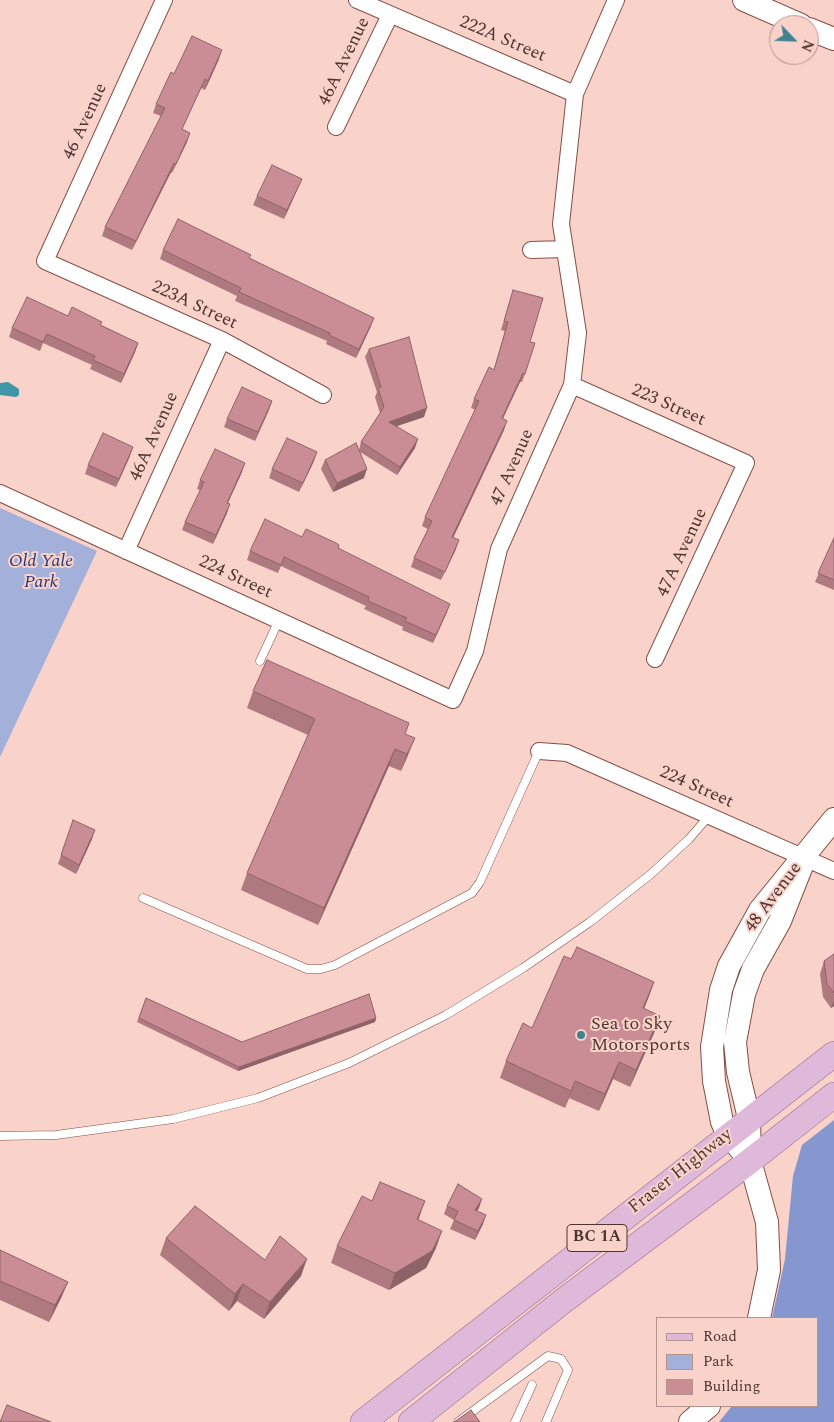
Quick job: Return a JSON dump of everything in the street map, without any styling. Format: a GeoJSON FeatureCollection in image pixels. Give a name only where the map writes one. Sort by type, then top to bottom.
{"type":"FeatureCollection","features":[{"type":"Feature","properties":{"kind":"main road"},"geometry":{"type":"LineString","coordinates":[[744,0],[778,15]]}},
{"type":"Feature","properties":{"kind":"main road"},"geometry":{"type":"LineString","coordinates":[[819,32],[834,39]]}},
{"type":"Feature","properties":{"kind":"main road","name":"48 Avenue"},"geometry":{"type":"LineString","coordinates":[[750,1161],[728,1135],[719,1114],[714,1081],[712,1047],[721,990],[729,966],[760,910],[805,858],[834,819]]}},
{"type":"Feature","properties":{"kind":"main road","name":"48 Avenue"},"geometry":{"type":"LineString","coordinates":[[759,1317],[769,1270],[767,1222],[750,1161],[749,1118],[738,1072],[735,1042],[739,1014],[753,969],[780,921],[805,858]]}},
{"type":"Feature","properties":{"kind":"main road","name":"Fraser Highway"},"geometry":{"type":"LineString","coordinates":[[363,1422],[749,1118],[834,1054]]}},
{"type":"Feature","properties":{"kind":"main road","name":"Fraser Highway"},"geometry":{"type":"LineString","coordinates":[[411,1422],[563,1301],[750,1161],[834,1095]]}},
{"type":"Feature","properties":{"kind":"main road"},"geometry":{"type":"LineString","coordinates":[[690,1422],[708,1407]]}},
{"type":"Feature","properties":{"kind":"street","name":"46 Avenue"},"geometry":{"type":"LineString","coordinates":[[45,261],[164,0]]}},
{"type":"Feature","properties":{"kind":"street","name":"222A Street"},"geometry":{"type":"LineString","coordinates":[[357,0],[576,94]]}},
{"type":"Feature","properties":{"kind":"street","name":"47 Avenue"},"geometry":{"type":"LineString","coordinates":[[453,700],[475,651],[499,549],[572,385],[578,334],[561,224],[576,94],[616,0]]}},
{"type":"Feature","properties":{"kind":"street","name":"46A Avenue"},"geometry":{"type":"LineString","coordinates":[[336,127],[390,15]]}},
{"type":"Feature","properties":{"kind":"street"},"geometry":{"type":"LineString","coordinates":[[532,250],[565,248]]}},
{"type":"Feature","properties":{"kind":"street","name":"223A Street"},"geometry":{"type":"LineString","coordinates":[[45,261],[222,340],[323,395]]}},
{"type":"Feature","properties":{"kind":"street","name":"46A Avenue"},"geometry":{"type":"LineString","coordinates":[[126,551],[222,340]]}},
{"type":"Feature","properties":{"kind":"street","name":"223 Street"},"geometry":{"type":"LineString","coordinates":[[572,385],[746,463]]}},
{"type":"Feature","properties":{"kind":"street","name":"47A Avenue"},"geometry":{"type":"LineString","coordinates":[[655,659],[746,463]]}},
{"type":"Feature","properties":{"kind":"street","name":"224 Street"},"geometry":{"type":"LineString","coordinates":[[0,493],[453,700]]}},
{"type":"Feature","properties":{"kind":"street","name":"224 Street"},"geometry":{"type":"LineString","coordinates":[[539,752],[567,753],[834,871]]}},
{"type":"Feature","properties":{"kind":"lane"},"geometry":{"type":"LineString","coordinates":[[260,661],[279,620]]}},
{"type":"Feature","properties":{"kind":"lane"},"geometry":{"type":"LineString","coordinates":[[143,898],[307,969],[320,969],[335,965],[472,893],[480,882],[539,752]]}},
{"type":"Feature","properties":{"kind":"lane"},"geometry":{"type":"LineString","coordinates":[[0,1136],[56,1135],[173,1119],[258,1098],[350,1063],[446,1015],[554,947],[652,874],[709,816]]}},
{"type":"Feature","properties":{"kind":"lane"},"geometry":{"type":"LineString","coordinates":[[458,1422],[548,1356],[561,1359],[568,1370],[546,1422]]}},
{"type":"Feature","properties":{"kind":"lane"},"geometry":{"type":"LineString","coordinates":[[514,1422],[532,1385]]}},
{"type":"Feature","properties":{"kind":"green space","name":"Old Yale Park"},"geometry":{"type":"Polygon","coordinates":[[[0,508],[97,551],[0,757],[0,508]]]}},
{"type":"Feature","properties":{"kind":"shaded area"},"geometry":{"type":"Polygon","coordinates":[[[8,382],[19,389],[19,395],[16,397],[0,395],[0,383],[8,382]]]}},
{"type":"Feature","properties":{"kind":"shaded area"},"geometry":{"type":"Polygon","coordinates":[[[834,1120],[834,1422],[719,1422],[731,1407],[819,1407],[819,1317],[772,1317],[785,1259],[793,1176],[802,1145],[834,1120]]]}},
{"type":"Feature","properties":{"kind":"building"},"geometry":{"type":"Polygon","coordinates":[[[192,36],[222,50],[208,81],[205,79],[182,129],[190,133],[136,241],[105,227],[165,108],[156,104],[171,72],[174,74],[192,36]]]}},
{"type":"Feature","properties":{"kind":"building"},"geometry":{"type":"Polygon","coordinates":[[[272,165],[302,179],[287,210],[257,196],[272,165]]]}},
{"type":"Feature","properties":{"kind":"building"},"geometry":{"type":"Polygon","coordinates":[[[178,219],[251,255],[249,258],[374,318],[359,349],[329,335],[330,333],[239,292],[241,288],[163,250],[178,219]]]}},
{"type":"Feature","properties":{"kind":"building"},"geometry":{"type":"Polygon","coordinates":[[[513,290],[543,298],[530,342],[535,343],[525,374],[523,373],[502,418],[507,421],[452,537],[459,540],[445,572],[414,558],[432,521],[425,517],[479,401],[474,399],[489,367],[494,370],[508,322],[504,321],[513,290]]]}},
{"type":"Feature","properties":{"kind":"building"},"geometry":{"type":"Polygon","coordinates":[[[27,297],[68,316],[72,307],[102,322],[100,325],[138,343],[124,374],[93,360],[95,356],[47,334],[43,342],[12,328],[27,297]]]}},
{"type":"Feature","properties":{"kind":"building"},"geometry":{"type":"Polygon","coordinates":[[[409,337],[427,408],[389,422],[418,439],[400,467],[361,442],[384,407],[378,388],[381,387],[369,349],[409,337]]]}},
{"type":"Feature","properties":{"kind":"building"},"geometry":{"type":"Polygon","coordinates":[[[242,387],[272,401],[258,432],[227,419],[242,387]]]}},
{"type":"Feature","properties":{"kind":"building"},"geometry":{"type":"Polygon","coordinates":[[[103,433],[133,447],[119,479],[88,465],[103,433]]]}},
{"type":"Feature","properties":{"kind":"building"},"geometry":{"type":"Polygon","coordinates":[[[287,438],[317,452],[303,483],[272,469],[287,438]]]}},
{"type":"Feature","properties":{"kind":"building"},"geometry":{"type":"Polygon","coordinates":[[[356,443],[367,469],[337,483],[325,460],[356,443]]]}},
{"type":"Feature","properties":{"kind":"building"},"geometry":{"type":"Polygon","coordinates":[[[215,449],[245,463],[227,503],[230,504],[216,535],[185,522],[204,482],[200,480],[215,449]]]}},
{"type":"Feature","properties":{"kind":"building"},"geometry":{"type":"Polygon","coordinates":[[[265,519],[302,537],[306,529],[336,543],[339,545],[338,548],[450,604],[436,635],[405,621],[407,618],[368,601],[369,597],[284,557],[281,565],[250,551],[265,519]]]}},
{"type":"Feature","properties":{"kind":"building"},"geometry":{"type":"Polygon","coordinates":[[[834,538],[834,580],[818,573],[834,538]]]}},
{"type":"Feature","properties":{"kind":"building"},"geometry":{"type":"Polygon","coordinates":[[[267,660],[409,723],[405,734],[415,738],[407,754],[395,749],[324,908],[247,873],[315,719],[253,691],[267,660]]]}},
{"type":"Feature","properties":{"kind":"building"},"geometry":{"type":"Polygon","coordinates":[[[73,820],[95,830],[79,865],[61,855],[73,820]]]}},
{"type":"Feature","properties":{"kind":"building"},"geometry":{"type":"Polygon","coordinates":[[[577,947],[654,982],[643,1008],[660,1016],[636,1070],[619,1062],[605,1094],[575,1081],[571,1091],[506,1061],[523,1023],[532,1028],[564,956],[571,959],[577,947]]]}},
{"type":"Feature","properties":{"kind":"building"},"geometry":{"type":"Polygon","coordinates":[[[834,954],[834,993],[827,984],[824,961],[834,954]]]}},
{"type":"Feature","properties":{"kind":"building"},"geometry":{"type":"Polygon","coordinates":[[[369,994],[376,1018],[239,1067],[139,1018],[146,998],[242,1042],[369,994]]]}},
{"type":"Feature","properties":{"kind":"building"},"geometry":{"type":"Polygon","coordinates":[[[380,1182],[425,1201],[417,1219],[442,1231],[432,1251],[395,1273],[337,1246],[362,1196],[372,1201],[380,1182]]]}},
{"type":"Feature","properties":{"kind":"building"},"geometry":{"type":"Polygon","coordinates":[[[458,1184],[482,1199],[475,1210],[486,1215],[478,1231],[454,1220],[458,1211],[447,1206],[458,1184]]]}},
{"type":"Feature","properties":{"kind":"building"},"geometry":{"type":"Polygon","coordinates":[[[195,1206],[265,1260],[280,1236],[307,1259],[270,1302],[243,1284],[235,1294],[166,1238],[195,1206]]]}},
{"type":"Feature","properties":{"kind":"building"},"geometry":{"type":"Polygon","coordinates":[[[0,1250],[68,1282],[55,1305],[0,1281],[0,1250]]]}},
{"type":"Feature","properties":{"kind":"building"},"geometry":{"type":"Polygon","coordinates":[[[7,1405],[51,1422],[0,1422],[7,1405]]]}},
{"type":"Feature","properties":{"kind":"building"},"geometry":{"type":"Polygon","coordinates":[[[471,1410],[480,1422],[454,1422],[471,1410]]]}},
{"type":"Feature","properties":{"kind":"place","name":"Sea to Sky Motorsports"},"geometry":{"type":"Point","coordinates":[581,1035]}}]}
